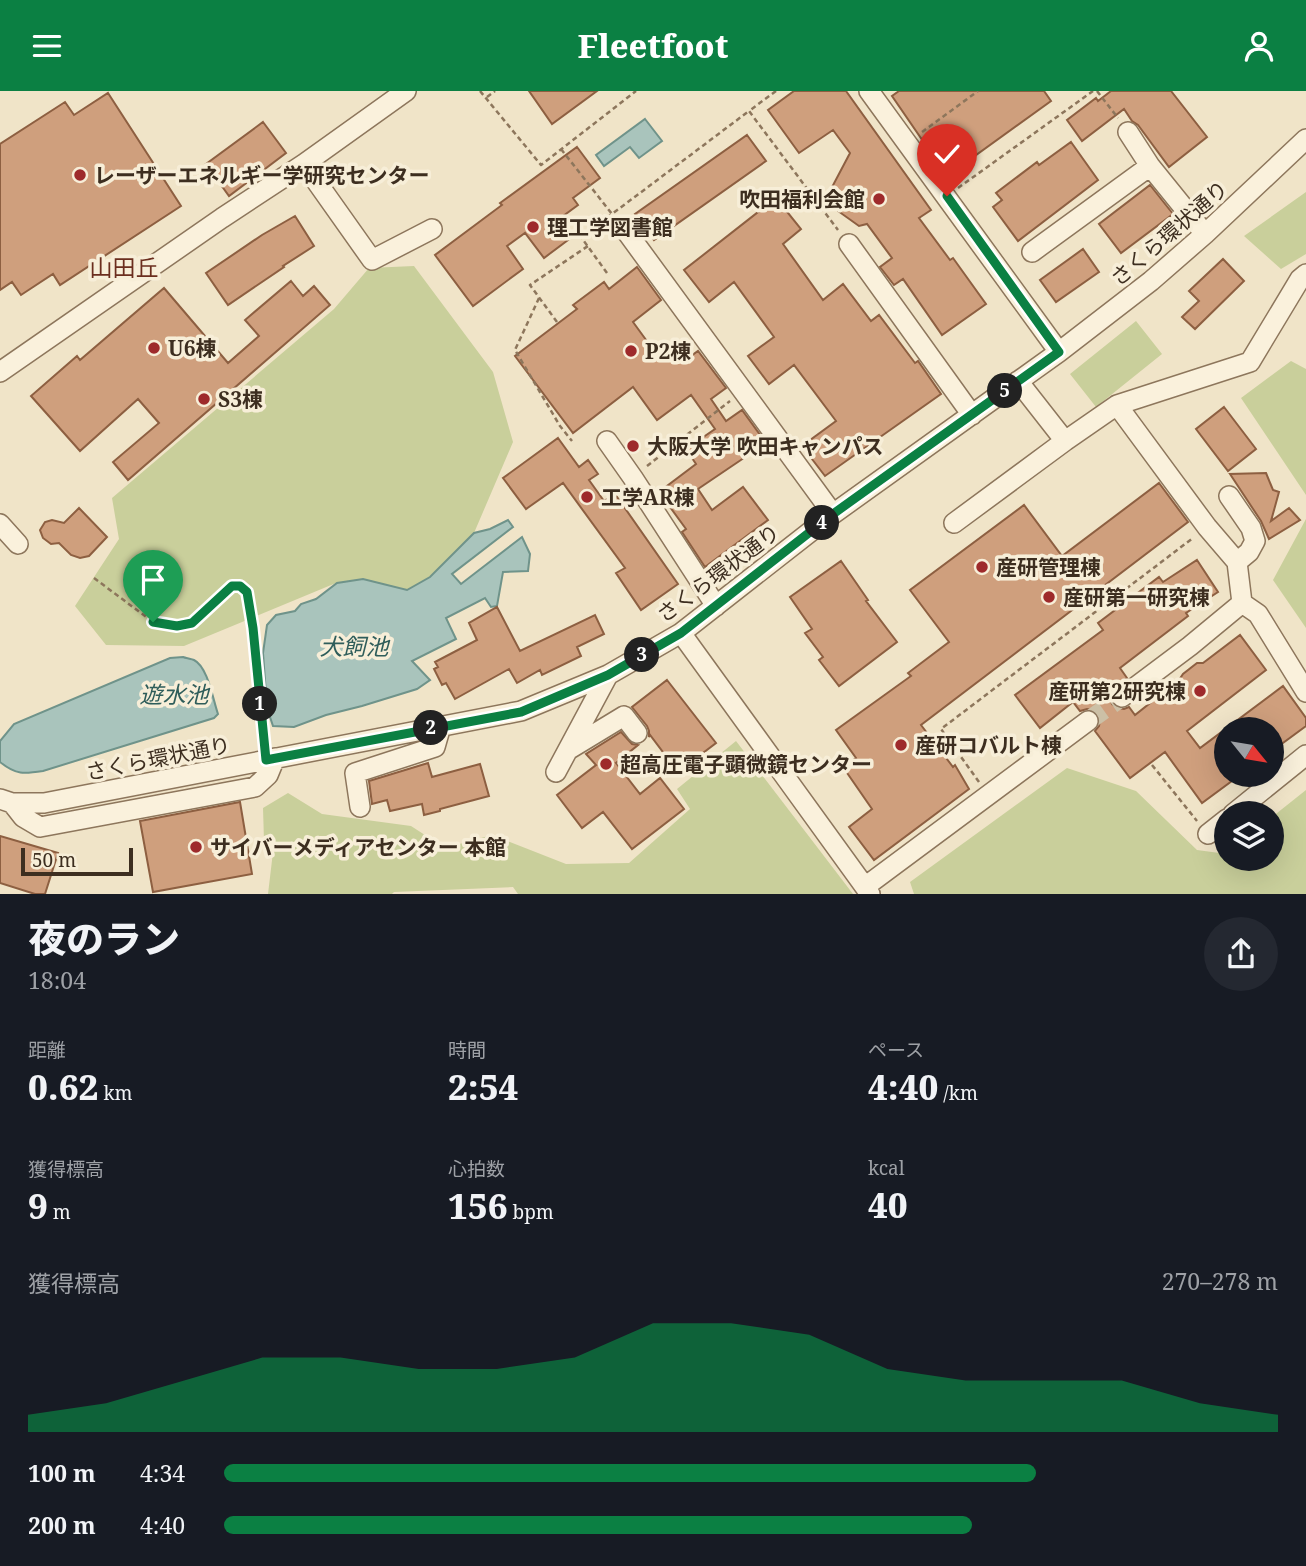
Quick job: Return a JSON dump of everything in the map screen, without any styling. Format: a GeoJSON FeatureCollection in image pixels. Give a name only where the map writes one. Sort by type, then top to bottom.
{"type":"FeatureCollection","features":[{"type":"Feature","properties":{"kind":"lane"},"geometry":{"type":"LineString","coordinates":[[0,372],[406,91]]}},
{"type":"Feature","properties":{"kind":"lane"},"geometry":{"type":"LineString","coordinates":[[869,91],[1059,352]]}},
{"type":"Feature","properties":{"kind":"lane"},"geometry":{"type":"LineString","coordinates":[[1128,132],[1150,166],[1205,234]]}},
{"type":"Feature","properties":{"kind":"lane","name":"さくら環状通り"},"geometry":{"type":"LineString","coordinates":[[6,801],[44,803],[521,712],[608,675],[681,633],[833,514],[1059,352],[1151,281],[1306,139]]}},
{"type":"Feature","properties":{"kind":"lane"},"geometry":{"type":"LineString","coordinates":[[304,164],[372,260],[432,229]]}},
{"type":"Feature","properties":{"kind":"lane"},"geometry":{"type":"LineString","coordinates":[[1032,252],[1150,166]]}},
{"type":"Feature","properties":{"kind":"lane"},"geometry":{"type":"LineString","coordinates":[[626,231],[833,514]]}},
{"type":"Feature","properties":{"kind":"lane"},"geometry":{"type":"LineString","coordinates":[[849,244],[972,415]]}},
{"type":"Feature","properties":{"kind":"lane"},"geometry":{"type":"LineString","coordinates":[[954,523],[1116,405],[1250,362],[1300,279],[1306,274]]}},
{"type":"Feature","properties":{"kind":"lane"},"geometry":{"type":"LineString","coordinates":[[1018,381],[1065,440]]}},
{"type":"Feature","properties":{"kind":"lane"},"geometry":{"type":"LineString","coordinates":[[1116,405],[1207,527],[1237,562],[1242,603],[1258,614],[1306,692]]}},
{"type":"Feature","properties":{"kind":"lane"},"geometry":{"type":"LineString","coordinates":[[607,441],[716,606]]}},
{"type":"Feature","properties":{"kind":"lane"},"geometry":{"type":"LineString","coordinates":[[1228,496],[1251,528],[1255,541],[1249,552],[1237,562]]}},
{"type":"Feature","properties":{"kind":"lane"},"geometry":{"type":"LineString","coordinates":[[0,524],[18,544]]}},
{"type":"Feature","properties":{"kind":"lane"},"geometry":{"type":"LineString","coordinates":[[1122,697],[1242,603]]}},
{"type":"Feature","properties":{"kind":"lane"},"geometry":{"type":"LineString","coordinates":[[681,633],[868,890],[987,795],[1088,721]]}},
{"type":"Feature","properties":{"kind":"lane"},"geometry":{"type":"LineString","coordinates":[[556,772],[608,675]]}},
{"type":"Feature","properties":{"kind":"lane"},"geometry":{"type":"LineString","coordinates":[[568,751],[624,716],[636,733]]}},
{"type":"Feature","properties":{"kind":"lane"},"geometry":{"type":"LineString","coordinates":[[360,807],[355,773],[435,747],[441,726]]}},
{"type":"Feature","properties":{"kind":"lane"},"geometry":{"type":"LineString","coordinates":[[1249,801],[1306,755]]}},
{"type":"Feature","properties":{"kind":"lane"},"geometry":{"type":"LineString","coordinates":[[1208,834],[1214,829]]}},
{"type":"Feature","properties":{"kind":"path"},"geometry":{"type":"LineString","coordinates":[[480,91],[541,165],[636,91]]}},
{"type":"Feature","properties":{"kind":"path"},"geometry":{"type":"LineString","coordinates":[[485,98],[495,91]]}},
{"type":"Feature","properties":{"kind":"path"},"geometry":{"type":"LineString","coordinates":[[607,273],[582,237],[776,91]]}},
{"type":"Feature","properties":{"kind":"path"},"geometry":{"type":"LineString","coordinates":[[907,143],[978,91]]}},
{"type":"Feature","properties":{"kind":"path"},"geometry":{"type":"LineString","coordinates":[[947,196],[1095,91],[1128,132]]}},
{"type":"Feature","properties":{"kind":"path"},"geometry":{"type":"LineString","coordinates":[[749,111],[849,244]]}},
{"type":"Feature","properties":{"kind":"path"},"geometry":{"type":"LineString","coordinates":[[561,149],[612,214]]}},
{"type":"Feature","properties":{"kind":"path"},"geometry":{"type":"LineString","coordinates":[[530,285],[588,246]]}},
{"type":"Feature","properties":{"kind":"path"},"geometry":{"type":"LineString","coordinates":[[530,285],[556,322],[539,298],[530,285]]}},
{"type":"Feature","properties":{"kind":"path"},"geometry":{"type":"LineString","coordinates":[[539,298],[515,350],[560,426],[572,441]]}},
{"type":"Feature","properties":{"kind":"path"},"geometry":{"type":"LineString","coordinates":[[633,478],[744,390]]}},
{"type":"Feature","properties":{"kind":"path"},"geometry":{"type":"LineString","coordinates":[[987,795],[941,729],[1207,527]]}},
{"type":"Feature","properties":{"kind":"path"},"geometry":{"type":"LineString","coordinates":[[94,578],[153,622],[177,626],[192,623],[232,586],[240,586],[247,592],[271,759]]}},
{"type":"Feature","properties":{"kind":"path"},"geometry":{"type":"LineString","coordinates":[[1152,765],[1208,834]]}},
{"type":"Feature","properties":{"kind":"green space"},"geometry":{"type":"Polygon","coordinates":[[[1306,192],[1306,254],[1281,269],[1244,236],[1306,192]]]}},
{"type":"Feature","properties":{"kind":"green space"},"geometry":{"type":"Polygon","coordinates":[[[414,266],[493,372],[513,442],[474,533],[430,577],[407,590],[336,583],[184,646],[106,645],[75,606],[119,539],[112,498],[334,309],[369,268],[414,266]]]}},
{"type":"Feature","properties":{"kind":"green space"},"geometry":{"type":"Polygon","coordinates":[[[1136,321],[1162,354],[1096,407],[1070,374],[1136,321]]]}},
{"type":"Feature","properties":{"kind":"green space"},"geometry":{"type":"Polygon","coordinates":[[[1291,361],[1306,369],[1306,495],[1241,398],[1291,361]]]}},
{"type":"Feature","properties":{"kind":"green space"},"geometry":{"type":"Polygon","coordinates":[[[1306,519],[1306,628],[1273,580],[1306,519]]]}},
{"type":"Feature","properties":{"kind":"green space"},"geometry":{"type":"Polygon","coordinates":[[[736,741],[853,894],[518,894],[513,887],[392,894],[268,894],[273,852],[264,841],[263,808],[288,793],[322,814],[411,826],[445,848],[492,835],[566,864],[629,863],[690,809],[677,789],[736,741]]]}},
{"type":"Feature","properties":{"kind":"green space"},"geometry":{"type":"Polygon","coordinates":[[[1067,768],[1136,791],[1197,850],[1214,852],[1214,871],[1284,871],[1284,807],[1306,790],[1306,894],[914,894],[910,882],[1067,768]]]}},
{"type":"Feature","properties":{"kind":"water"},"geometry":{"type":"Polygon","coordinates":[[[645,119],[662,141],[639,158],[630,147],[604,166],[596,155],[645,119]]]}},
{"type":"Feature","properties":{"kind":"water","name":"犬飼池"},"geometry":{"type":"Polygon","coordinates":[[[508,520],[513,527],[452,574],[461,584],[522,537],[530,554],[528,571],[503,572],[497,606],[491,607],[485,598],[446,618],[456,639],[412,661],[430,680],[417,689],[294,727],[273,726],[267,708],[263,653],[267,625],[276,615],[295,611],[301,604],[316,599],[337,583],[363,579],[407,590],[430,577],[474,533],[508,520]]]}},
{"type":"Feature","properties":{"kind":"water","name":"遊水池"},"geometry":{"type":"Polygon","coordinates":[[[170,658],[194,660],[203,669],[218,714],[214,718],[43,771],[20,773],[0,762],[0,741],[14,724],[170,658]]]}},
{"type":"Feature","properties":{"kind":"building"},"geometry":{"type":"Polygon","coordinates":[[[529,91],[597,91],[552,124],[529,91]]]}},
{"type":"Feature","properties":{"kind":"building","name":"吹田福利会館"},"geometry":{"type":"Polygon","coordinates":[[[794,91],[846,91],[931,210],[919,218],[950,260],[953,258],[986,304],[942,335],[903,279],[894,285],[880,267],[892,258],[867,224],[859,226],[838,211],[831,189],[850,153],[833,130],[799,153],[768,110],[794,91]]]}},
{"type":"Feature","properties":{"kind":"building"},"geometry":{"type":"Polygon","coordinates":[[[899,91],[1044,91],[1051,101],[947,176],[892,96],[899,91]]]}},
{"type":"Feature","properties":{"kind":"building"},"geometry":{"type":"Polygon","coordinates":[[[1111,91],[1171,91],[1207,137],[1169,167],[1124,109],[1082,141],[1067,120],[1096,98],[1098,101],[1111,91]]]}},
{"type":"Feature","properties":{"kind":"building","name":"レーザーエネルギー学研究センター"},"geometry":{"type":"Polygon","coordinates":[[[108,93],[181,206],[60,285],[53,274],[21,295],[12,282],[0,290],[0,144],[65,102],[74,115],[108,93]]]}},
{"type":"Feature","properties":{"kind":"building"},"geometry":{"type":"Polygon","coordinates":[[[263,122],[286,153],[229,196],[206,164],[263,122]]]}},
{"type":"Feature","properties":{"kind":"building"},"geometry":{"type":"Polygon","coordinates":[[[747,135],[766,161],[654,240],[635,214],[747,135]]]}},
{"type":"Feature","properties":{"kind":"building"},"geometry":{"type":"Polygon","coordinates":[[[1071,142],[1098,180],[1018,241],[993,207],[1002,200],[996,193],[1037,162],[1039,165],[1071,142]]]}},
{"type":"Feature","properties":{"kind":"building","name":"理工学図書館"},"geometry":{"type":"Polygon","coordinates":[[[577,147],[600,178],[573,198],[578,205],[555,222],[568,240],[544,258],[525,233],[507,246],[523,269],[473,306],[435,255],[577,147]]]}},
{"type":"Feature","properties":{"kind":"building"},"geometry":{"type":"Polygon","coordinates":[[[1150,185],[1173,214],[1121,253],[1099,224],[1150,185]]]}},
{"type":"Feature","properties":{"kind":"building"},"geometry":{"type":"Polygon","coordinates":[[[776,198],[801,229],[783,244],[823,300],[843,284],[871,321],[879,315],[915,363],[918,361],[941,394],[825,476],[802,446],[836,421],[794,365],[769,384],[748,356],[774,337],[734,282],[709,302],[684,270],[776,198]]]}},
{"type":"Feature","properties":{"kind":"building"},"geometry":{"type":"Polygon","coordinates":[[[295,216],[314,246],[228,305],[206,273],[295,216]]]}},
{"type":"Feature","properties":{"kind":"building"},"geometry":{"type":"Polygon","coordinates":[[[1083,249],[1099,272],[1056,302],[1040,280],[1083,249]]]}},
{"type":"Feature","properties":{"kind":"building"},"geometry":{"type":"Polygon","coordinates":[[[1223,259],[1244,281],[1195,329],[1182,317],[1199,301],[1189,291],[1223,259]]]}},
{"type":"Feature","properties":{"kind":"building"},"geometry":{"type":"Polygon","coordinates":[[[637,267],[661,300],[633,322],[660,359],[675,349],[684,361],[698,351],[726,388],[711,399],[726,421],[742,410],[766,443],[698,489],[712,510],[743,487],[768,520],[705,567],[682,532],[686,529],[659,492],[696,464],[686,449],[715,429],[691,395],[657,420],[633,387],[573,433],[515,356],[577,309],[573,305],[604,282],[609,289],[637,267]]]}},
{"type":"Feature","properties":{"kind":"building"},"geometry":{"type":"Polygon","coordinates":[[[291,281],[303,296],[314,286],[330,305],[128,480],[113,462],[159,423],[138,399],[80,451],[31,396],[77,356],[80,360],[164,288],[228,363],[259,336],[245,320],[291,281]]]}},
{"type":"Feature","properties":{"kind":"building"},"geometry":{"type":"Polygon","coordinates":[[[1224,407],[1256,449],[1228,471],[1196,429],[1224,407]]]}},
{"type":"Feature","properties":{"kind":"building","name":"工学AR棟"},"geometry":{"type":"Polygon","coordinates":[[[558,438],[579,467],[588,460],[598,474],[589,480],[604,501],[615,494],[678,584],[641,610],[616,573],[625,568],[563,483],[526,509],[503,478],[558,438]]]}},
{"type":"Feature","properties":{"kind":"building"},"geometry":{"type":"Polygon","coordinates":[[[1266,473],[1273,490],[1279,492],[1271,521],[1289,508],[1300,520],[1269,539],[1261,521],[1230,474],[1266,473]]]}},
{"type":"Feature","properties":{"kind":"building"},"geometry":{"type":"Polygon","coordinates":[[[1159,483],[1188,522],[921,725],[953,767],[955,765],[969,789],[874,860],[849,827],[872,809],[843,767],[856,758],[836,730],[911,676],[908,673],[949,642],[910,590],[1024,505],[1062,556],[1159,483]]]}},
{"type":"Feature","properties":{"kind":"building"},"geometry":{"type":"Polygon","coordinates":[[[79,508],[107,537],[89,556],[80,558],[71,555],[59,543],[51,544],[43,538],[40,530],[45,522],[52,520],[64,523],[79,508]]]}},
{"type":"Feature","properties":{"kind":"building"},"geometry":{"type":"Polygon","coordinates":[[[1197,560],[1218,592],[1186,613],[1188,616],[1120,668],[1127,678],[1111,692],[1112,704],[1118,708],[1129,707],[1135,715],[1197,663],[1203,663],[1240,635],[1266,670],[1187,731],[1200,748],[1214,738],[1214,787],[1224,787],[1202,803],[1165,752],[1130,778],[1095,731],[1100,720],[1093,710],[1080,711],[1073,702],[1040,728],[1015,695],[1103,630],[1098,623],[1159,577],[1163,582],[1197,560]]]}},
{"type":"Feature","properties":{"kind":"building"},"geometry":{"type":"Polygon","coordinates":[[[841,561],[868,600],[866,601],[897,642],[839,686],[819,660],[823,657],[805,633],[812,629],[790,597],[841,561]]]}},
{"type":"Feature","properties":{"kind":"building"},"geometry":{"type":"Polygon","coordinates":[[[497,607],[520,651],[595,615],[604,634],[577,647],[581,656],[542,675],[540,670],[517,683],[509,669],[455,699],[446,683],[442,685],[434,669],[438,667],[435,662],[477,640],[469,623],[497,607]]]}},
{"type":"Feature","properties":{"kind":"building"},"geometry":{"type":"Polygon","coordinates":[[[667,680],[716,743],[678,772],[650,735],[649,737],[647,726],[632,707],[667,680]]]}},
{"type":"Feature","properties":{"kind":"building"},"geometry":{"type":"Polygon","coordinates":[[[1283,686],[1306,718],[1306,726],[1284,742],[1284,717],[1242,717],[1283,686]]]}},
{"type":"Feature","properties":{"kind":"building"},"geometry":{"type":"Polygon","coordinates":[[[621,732],[632,744],[638,745],[616,763],[640,794],[660,778],[684,809],[632,849],[603,812],[582,828],[557,795],[596,765],[586,754],[621,732]]]}},
{"type":"Feature","properties":{"kind":"building"},"geometry":{"type":"Polygon","coordinates":[[[428,763],[432,777],[480,764],[489,796],[424,815],[422,804],[390,811],[387,800],[372,804],[369,781],[428,763]]]}},
{"type":"Feature","properties":{"kind":"building","name":"サイバーメディアセンター 本館"},"geometry":{"type":"Polygon","coordinates":[[[240,802],[252,874],[153,892],[140,821],[240,802]]]}},
{"type":"Feature","properties":{"kind":"building"},"geometry":{"type":"Polygon","coordinates":[[[0,836],[58,853],[45,894],[35,894],[0,883],[0,836]]]}},
{"type":"Feature","properties":{"kind":"tunnel"},"geometry":{"type":"LineString","coordinates":[[1088,721],[1122,697]]}},
{"type":"Feature","properties":{"kind":"place","name":"レーザーエネルギー学研究センター"},"geometry":{"type":"Point","coordinates":[80,175]}},
{"type":"Feature","properties":{"kind":"place","name":"吹田福利会館"},"geometry":{"type":"Point","coordinates":[879,199]}},
{"type":"Feature","properties":{"kind":"place","name":"理工学図書館"},"geometry":{"type":"Point","coordinates":[533,227]}},
{"type":"Feature","properties":{"kind":"place","name":"U6棟"},"geometry":{"type":"Point","coordinates":[154,348]}},
{"type":"Feature","properties":{"kind":"place","name":"P2棟"},"geometry":{"type":"Point","coordinates":[631,351]}},
{"type":"Feature","properties":{"kind":"place","name":"S3棟"},"geometry":{"type":"Point","coordinates":[204,399]}},
{"type":"Feature","properties":{"kind":"place","name":"大阪大学 吹田キャンパス"},"geometry":{"type":"Point","coordinates":[633,446]}},
{"type":"Feature","properties":{"kind":"place","name":"工学AR棟"},"geometry":{"type":"Point","coordinates":[587,497]}},
{"type":"Feature","properties":{"kind":"place","name":"産研管理棟"},"geometry":{"type":"Point","coordinates":[982,567]}},
{"type":"Feature","properties":{"kind":"place","name":"産研第一研究棟"},"geometry":{"type":"Point","coordinates":[1049,597]}},
{"type":"Feature","properties":{"kind":"place","name":"産研第2研究棟"},"geometry":{"type":"Point","coordinates":[1200,691]}},
{"type":"Feature","properties":{"kind":"place","name":"産研コバルト棟"},"geometry":{"type":"Point","coordinates":[901,745]}},
{"type":"Feature","properties":{"kind":"place","name":"超高圧電子顕微鏡センター"},"geometry":{"type":"Point","coordinates":[606,764]}},
{"type":"Feature","properties":{"kind":"place","name":"サイバーメディアセンター 本館"},"geometry":{"type":"Point","coordinates":[196,847]}},
{"type":"Feature","properties":{"kind":"district","name":"山田丘"},"geometry":{"type":"Point","coordinates":[124,267]}},
{"type":"Feature","properties":{"kind":"route"},"geometry":{"type":"LineString","coordinates":[[153,622],[177,626],[192,623],[232,586],[240,586],[247,592],[266,760],[521,712],[608,675],[681,633],[833,514],[1059,352],[947,196]]}}]}
